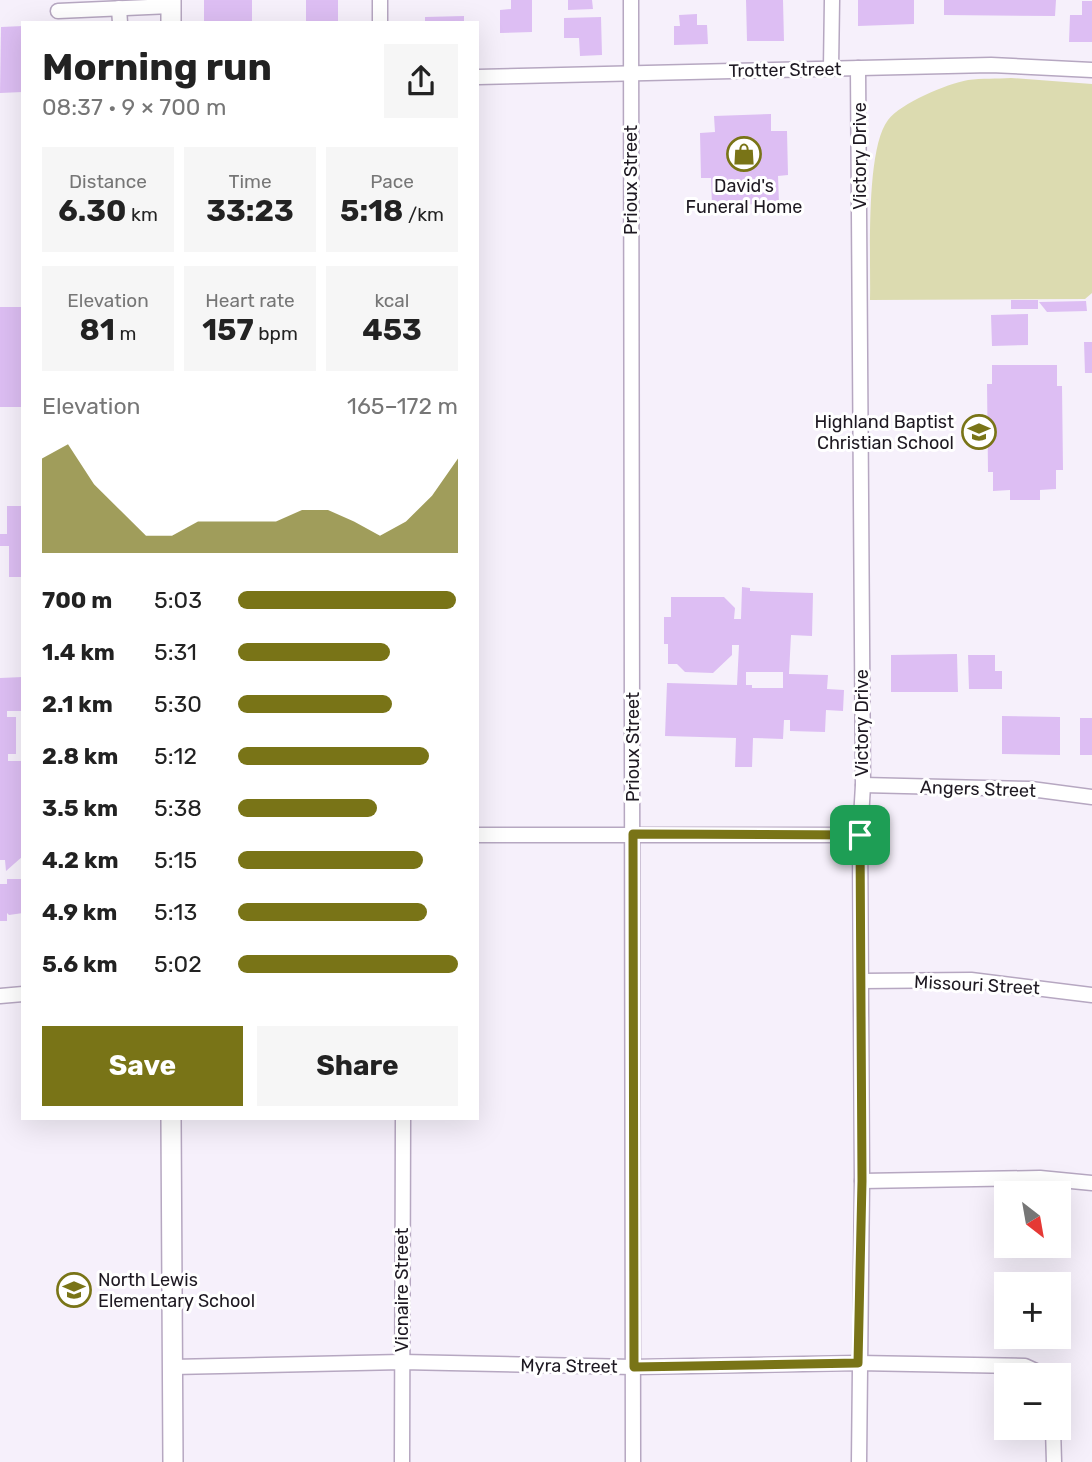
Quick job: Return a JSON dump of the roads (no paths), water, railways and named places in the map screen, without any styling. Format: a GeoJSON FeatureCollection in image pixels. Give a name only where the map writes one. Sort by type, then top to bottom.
{"type":"FeatureCollection","features":[{"type":"Feature","properties":{"kind":"main road"},"geometry":{"type":"LineString","coordinates":[[171,1120],[173,1462]]}},
{"type":"Feature","properties":{"kind":"street"},"geometry":{"type":"LineString","coordinates":[[380,0],[380,21]]}},
{"type":"Feature","properties":{"kind":"street","name":"Prioux Street"},"geometry":{"type":"LineString","coordinates":[[631,0],[633,1462]]}},
{"type":"Feature","properties":{"kind":"street"},"geometry":{"type":"LineString","coordinates":[[831,68],[832,0]]}},
{"type":"Feature","properties":{"kind":"street"},"geometry":{"type":"LineString","coordinates":[[58,11],[119,15],[171,10]]}},
{"type":"Feature","properties":{"kind":"street","name":"Trotter Street"},"geometry":{"type":"LineString","coordinates":[[479,77],[991,65],[1092,70]]}},
{"type":"Feature","properties":{"kind":"street","name":"Victory Drive"},"geometry":{"type":"LineString","coordinates":[[858,68],[863,785],[860,835],[862,1181],[859,1462]]}},
{"type":"Feature","properties":{"kind":"street","name":"Angers Street"},"geometry":{"type":"LineString","coordinates":[[863,785],[1031,789],[1092,797]]}},
{"type":"Feature","properties":{"kind":"street"},"geometry":{"type":"LineString","coordinates":[[479,835],[860,835]]}},
{"type":"Feature","properties":{"kind":"street","name":"Missouri Street"},"geometry":{"type":"LineString","coordinates":[[862,981],[971,980],[1092,995]]}},
{"type":"Feature","properties":{"kind":"street"},"geometry":{"type":"LineString","coordinates":[[0,996],[21,995]]}},
{"type":"Feature","properties":{"kind":"street","name":"Vicnaire Street"},"geometry":{"type":"LineString","coordinates":[[402,1120],[402,1462]]}},
{"type":"Feature","properties":{"kind":"street"},"geometry":{"type":"LineString","coordinates":[[862,1181],[1040,1178],[1092,1183]]}},
{"type":"Feature","properties":{"kind":"street","name":"Myra Street"},"geometry":{"type":"LineString","coordinates":[[172,1367],[402,1362],[634,1367],[858,1363],[994,1365]]}},
{"type":"Feature","properties":{"kind":"street"},"geometry":{"type":"LineString","coordinates":[[1053,1440],[1054,1462]]}},
{"type":"Feature","properties":{"kind":"place","name":"David's Funeral Home"},"geometry":{"type":"Point","coordinates":[744,154]}},
{"type":"Feature","properties":{"kind":"place","name":"Highland Baptist Christian School"},"geometry":{"type":"Point","coordinates":[979,432]}},
{"type":"Feature","properties":{"kind":"place","name":"North Lewis Elementary School"},"geometry":{"type":"Point","coordinates":[74,1290]}}]}
